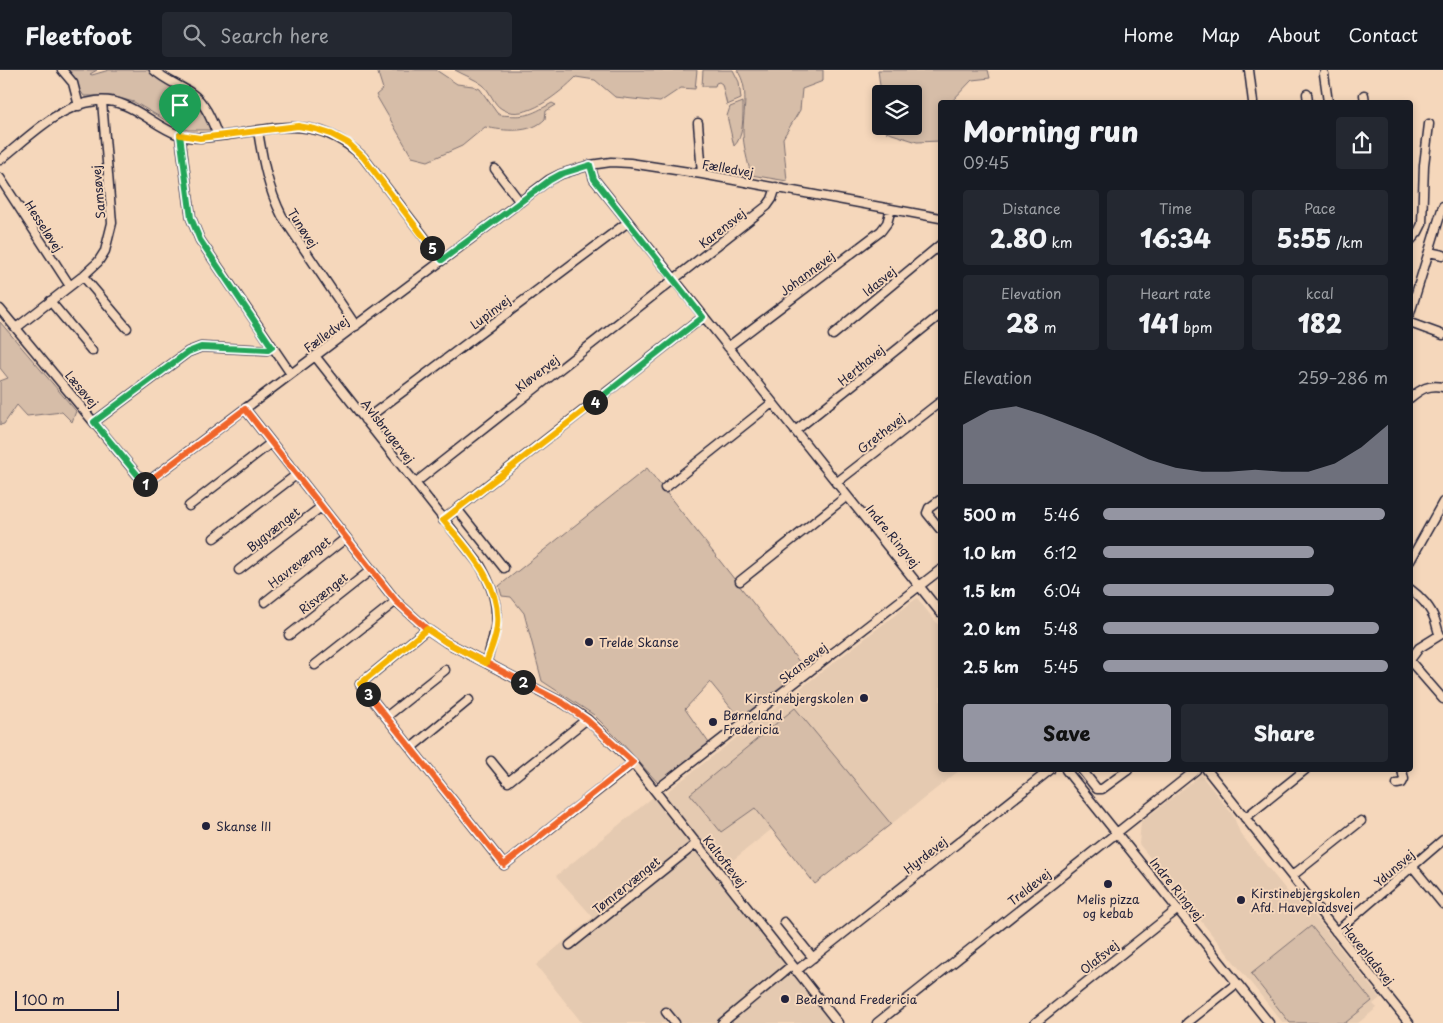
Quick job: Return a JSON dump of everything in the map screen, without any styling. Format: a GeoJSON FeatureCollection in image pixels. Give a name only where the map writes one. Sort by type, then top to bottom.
{"type":"FeatureCollection","features":[{"type":"Feature","properties":{"kind":"street"},"geometry":{"type":"LineString","coordinates":[[62,70],[77,93],[79,106]]}},
{"type":"Feature","properties":{"kind":"street"},"geometry":{"type":"LineString","coordinates":[[154,70],[165,79],[192,94],[201,102],[218,136]]}},
{"type":"Feature","properties":{"kind":"street"},"geometry":{"type":"LineString","coordinates":[[1249,70],[1253,100]]}},
{"type":"Feature","properties":{"kind":"street"},"geometry":{"type":"LineString","coordinates":[[1324,74],[1328,100]]}},
{"type":"Feature","properties":{"kind":"street"},"geometry":{"type":"LineString","coordinates":[[1307,94],[1308,100]]}},
{"type":"Feature","properties":{"kind":"street"},"geometry":{"type":"LineString","coordinates":[[0,160],[57,115],[95,101],[119,103],[135,109],[180,135],[200,138],[298,126],[315,129],[331,134],[348,143],[363,157],[442,260]]}},
{"type":"Feature","properties":{"kind":"street","name":"Samsøvej"},"geometry":{"type":"LineString","coordinates":[[16,328],[83,276],[98,262],[105,251],[112,223],[102,101]]}},
{"type":"Feature","properties":{"kind":"street"},"geometry":{"type":"LineString","coordinates":[[698,123],[702,174]]}},
{"type":"Feature","properties":{"kind":"street"},"geometry":{"type":"LineString","coordinates":[[1413,238],[1422,224],[1424,165],[1428,124]]}},
{"type":"Feature","properties":{"kind":"street","name":"Tunøvej"},"geometry":{"type":"LineString","coordinates":[[258,131],[266,178],[272,198],[282,216],[356,326]]}},
{"type":"Feature","properties":{"kind":"street"},"geometry":{"type":"LineString","coordinates":[[180,135],[191,218],[200,240],[291,374]]}},
{"type":"Feature","properties":{"kind":"street","name":"Fælledvej"},"geometry":{"type":"LineString","coordinates":[[145,484],[442,260],[561,174],[590,165],[612,162],[630,163],[776,187],[938,218]]}},
{"type":"Feature","properties":{"kind":"street","name":"Indre Ringvej"},"geometry":{"type":"LineString","coordinates":[[590,165],[594,179],[673,280],[938,610]]}},
{"type":"Feature","properties":{"kind":"street"},"geometry":{"type":"LineString","coordinates":[[495,169],[520,202]]}},
{"type":"Feature","properties":{"kind":"street","name":"Hesseløvej"},"geometry":{"type":"LineString","coordinates":[[0,178],[70,286]]}},
{"type":"Feature","properties":{"kind":"street","name":"Karensvej"},"geometry":{"type":"LineString","coordinates":[[673,280],[767,206],[772,199],[776,187]]}},
{"type":"Feature","properties":{"kind":"street"},"geometry":{"type":"LineString","coordinates":[[1413,303],[1443,206]]}},
{"type":"Feature","properties":{"kind":"street","name":"Johannevej"},"geometry":{"type":"LineString","coordinates":[[728,348],[881,231],[887,224],[891,209]]}},
{"type":"Feature","properties":{"kind":"street","name":"Lupinvej"},"geometry":{"type":"LineString","coordinates":[[365,420],[628,222]]}},
{"type":"Feature","properties":{"kind":"street","name":"Idasvej"},"geometry":{"type":"LineString","coordinates":[[833,335],[846,322],[938,247]]}},
{"type":"Feature","properties":{"kind":"street"},"geometry":{"type":"LineString","coordinates":[[1429,252],[1443,255]]}},
{"type":"Feature","properties":{"kind":"street"},"geometry":{"type":"LineString","coordinates":[[83,276],[126,328]]}},
{"type":"Feature","properties":{"kind":"street","name":"Kløvervej"},"geometry":{"type":"LineString","coordinates":[[415,483],[673,280]]}},
{"type":"Feature","properties":{"kind":"street"},"geometry":{"type":"LineString","coordinates":[[50,301],[92,351]]}},
{"type":"Feature","properties":{"kind":"street","name":"Læsøvej"},"geometry":{"type":"LineString","coordinates":[[0,310],[145,484]]}},
{"type":"Feature","properties":{"kind":"street"},"geometry":{"type":"LineString","coordinates":[[443,520],[703,317]]}},
{"type":"Feature","properties":{"kind":"street","name":"Herthavej"},"geometry":{"type":"LineString","coordinates":[[795,431],[938,317]]}},
{"type":"Feature","properties":{"kind":"street"},"geometry":{"type":"LineString","coordinates":[[1413,324],[1443,335]]}},
{"type":"Feature","properties":{"kind":"street"},"geometry":{"type":"LineString","coordinates":[[94,422],[188,352],[201,347],[268,350],[272,347]]}},
{"type":"Feature","properties":{"kind":"street","name":"Avlsbrugervej"},"geometry":{"type":"LineString","coordinates":[[315,356],[480,565],[492,589],[497,613],[497,627],[486,663]]}},
{"type":"Feature","properties":{"kind":"street"},"geometry":{"type":"LineString","coordinates":[[1413,396],[1427,387],[1443,387]]}},
{"type":"Feature","properties":{"kind":"street"},"geometry":{"type":"LineString","coordinates":[[665,488],[772,403]]}},
{"type":"Feature","properties":{"kind":"street","name":"Grethevej"},"geometry":{"type":"LineString","coordinates":[[836,483],[938,404]]}},
{"type":"Feature","properties":{"kind":"street","name":"Kaltoftevej"},"geometry":{"type":"LineString","coordinates":[[245,409],[396,601],[427,629],[446,642],[563,703],[587,720],[633,762],[838,1023]]}},
{"type":"Feature","properties":{"kind":"street"},"geometry":{"type":"LineString","coordinates":[[189,506],[271,443]]}},
{"type":"Feature","properties":{"kind":"street"},"geometry":{"type":"LineString","coordinates":[[214,538],[296,475]]}},
{"type":"Feature","properties":{"kind":"street"},"geometry":{"type":"LineString","coordinates":[[740,581],[847,496]]}},
{"type":"Feature","properties":{"kind":"street"},"geometry":{"type":"LineString","coordinates":[[938,501],[929,508],[927,513],[938,527]]}},
{"type":"Feature","properties":{"kind":"street"},"geometry":{"type":"LineString","coordinates":[[1413,556],[1443,502]]}},
{"type":"Feature","properties":{"kind":"street","name":"Bygvænget"},"geometry":{"type":"LineString","coordinates":[[239,570],[321,507]]}},
{"type":"Feature","properties":{"kind":"street"},"geometry":{"type":"LineString","coordinates":[[458,509],[504,568]]}},
{"type":"Feature","properties":{"kind":"street","name":"Havrevænget"},"geometry":{"type":"LineString","coordinates":[[265,602],[346,538]]}},
{"type":"Feature","properties":{"kind":"street","name":"Risvænget"},"geometry":{"type":"LineString","coordinates":[[289,634],[371,570]]}},
{"type":"Feature","properties":{"kind":"street","name":"Skansevej"},"geometry":{"type":"LineString","coordinates":[[655,791],[938,572]]}},
{"type":"Feature","properties":{"kind":"street"},"geometry":{"type":"LineString","coordinates":[[1413,591],[1420,595],[1436,620],[1436,627],[1440,635],[1419,648],[1413,656]]}},
{"type":"Feature","properties":{"kind":"street"},"geometry":{"type":"LineString","coordinates":[[315,665],[396,601]]}},
{"type":"Feature","properties":{"kind":"street"},"geometry":{"type":"LineString","coordinates":[[427,629],[360,684],[504,865],[633,762]]}},
{"type":"Feature","properties":{"kind":"street"},"geometry":{"type":"LineString","coordinates":[[1413,664],[1443,700]]}},
{"type":"Feature","properties":{"kind":"street"},"geometry":{"type":"LineString","coordinates":[[386,717],[445,670]]}},
{"type":"Feature","properties":{"kind":"street"},"geometry":{"type":"LineString","coordinates":[[411,748],[469,700]]}},
{"type":"Feature","properties":{"kind":"street"},"geometry":{"type":"LineString","coordinates":[[491,761],[508,782],[587,720]]}},
{"type":"Feature","properties":{"kind":"street","name":"Hyrdevej"},"geometry":{"type":"LineString","coordinates":[[722,1023],[794,968],[813,958],[1047,772]]}},
{"type":"Feature","properties":{"kind":"street","name":"Indre Ringvej"},"geometry":{"type":"LineString","coordinates":[[1068,772],[1269,1023]]}},
{"type":"Feature","properties":{"kind":"street"},"geometry":{"type":"LineString","coordinates":[[1084,772],[1097,789],[1102,790],[1125,772]]}},
{"type":"Feature","properties":{"kind":"street","name":"Treldevej"},"geometry":{"type":"LineString","coordinates":[[877,1023],[887,1020],[1193,772]]}},
{"type":"Feature","properties":{"kind":"street","name":"Havepladsvej"},"geometry":{"type":"LineString","coordinates":[[1209,772],[1407,1022]]}},
{"type":"Feature","properties":{"kind":"street"},"geometry":{"type":"LineString","coordinates":[[1245,818],[1302,772]]}},
{"type":"Feature","properties":{"kind":"street"},"geometry":{"type":"LineString","coordinates":[[1397,784],[1402,783],[1404,779],[1402,772]]}},
{"type":"Feature","properties":{"kind":"street"},"geometry":{"type":"LineString","coordinates":[[1292,876],[1361,821]]}},
{"type":"Feature","properties":{"kind":"street","name":"Ydunsvej"},"geometry":{"type":"LineString","coordinates":[[1336,932],[1443,840]]}},
{"type":"Feature","properties":{"kind":"street","name":"Tømrervænget"},"geometry":{"type":"LineString","coordinates":[[570,945],[697,843]]}},
{"type":"Feature","properties":{"kind":"street"},"geometry":{"type":"LineString","coordinates":[[1412,866],[1443,904]]}},
{"type":"Feature","properties":{"kind":"street","name":"Olafsvej"},"geometry":{"type":"LineString","coordinates":[[1035,1023],[1178,909]]}},
{"type":"Feature","properties":{"kind":"street"},"geometry":{"type":"LineString","coordinates":[[784,922],[813,958]]}},
{"type":"Feature","properties":{"kind":"street"},"geometry":{"type":"LineString","coordinates":[[1187,1023],[1237,983]]}},
{"type":"Feature","properties":{"kind":"street"},"geometry":{"type":"LineString","coordinates":[[666,1012],[675,1023]]}},
{"type":"Feature","properties":{"kind":"shaded area"},"geometry":{"type":"Polygon","coordinates":[[[66,70],[97,70],[90,74],[92,75],[109,70],[149,70],[196,102],[204,113],[211,130],[188,130],[172,124],[134,102],[112,96],[84,96],[66,70]]]}},
{"type":"Feature","properties":{"kind":"shaded area"},"geometry":{"type":"Polygon","coordinates":[[[377,70],[436,70],[457,84],[480,89],[500,115],[527,115],[552,103],[556,105],[546,111],[545,119],[539,124],[517,130],[500,130],[485,127],[462,146],[428,161],[412,157],[376,95],[383,89],[377,70]]]}},
{"type":"Feature","properties":{"kind":"shaded area"},"geometry":{"type":"Polygon","coordinates":[[[455,70],[697,70],[695,89],[681,88],[660,102],[615,97],[595,80],[576,77],[542,104],[521,112],[511,112],[499,107],[483,85],[455,70]]]}},
{"type":"Feature","properties":{"kind":"shaded area"},"geometry":{"type":"Polygon","coordinates":[[[703,70],[733,70],[739,82],[741,99],[727,105],[722,84],[719,82],[715,86],[702,86],[703,70]]]}},
{"type":"Feature","properties":{"kind":"shaded area"},"geometry":{"type":"Polygon","coordinates":[[[737,70],[823,70],[823,81],[802,89],[800,110],[783,138],[787,181],[751,175],[743,137],[745,92],[737,70]]]}},
{"type":"Feature","properties":{"kind":"shaded area"},"geometry":{"type":"Polygon","coordinates":[[[878,70],[988,70],[990,78],[972,80],[953,100],[938,100],[938,141],[917,142],[895,135],[922,135],[922,85],[880,85],[878,70]]]}},
{"type":"Feature","properties":{"kind":"shaded area"},"geometry":{"type":"Polygon","coordinates":[[[743,102],[743,120],[740,137],[734,146],[727,116],[730,107],[743,102]]]}},
{"type":"Feature","properties":{"kind":"shaded area"},"geometry":{"type":"Polygon","coordinates":[[[0,322],[76,411],[72,422],[62,412],[27,416],[17,405],[4,424],[0,425],[0,381],[8,378],[0,368],[0,322]]]}},
{"type":"Feature","properties":{"kind":"shaded area"},"geometry":{"type":"Polygon","coordinates":[[[647,468],[804,668],[740,719],[710,682],[685,709],[709,743],[658,783],[594,715],[542,681],[524,613],[511,597],[502,596],[499,586],[647,468]]]}},
{"type":"Feature","properties":{"kind":"shaded area"},"geometry":{"type":"Polygon","coordinates":[[[917,598],[938,624],[938,772],[957,772],[815,884],[772,829],[723,868],[844,1023],[582,1023],[536,965],[593,917],[556,876],[652,798],[667,796],[669,790],[917,598]]]}},
{"type":"Feature","properties":{"kind":"shaded area"},"geometry":{"type":"Polygon","coordinates":[[[795,708],[891,824],[815,884],[755,808],[721,832],[690,794],[795,708]]]}},
{"type":"Feature","properties":{"kind":"shaded area","name":"Kirstinebjergskolen Afd. Havepladsvej"},"geometry":{"type":"Polygon","coordinates":[[[1201,775],[1233,815],[1240,833],[1291,896],[1305,904],[1380,998],[1373,1004],[1377,1008],[1358,1023],[1283,1023],[1139,844],[1141,822],[1201,775]]]}},
{"type":"Feature","properties":{"kind":"shaded area"},"geometry":{"type":"Polygon","coordinates":[[[1311,926],[1372,1001],[1345,1023],[1290,1023],[1251,974],[1311,926]]]}},
{"type":"Feature","properties":{"kind":"place","name":"Trelde Skanse"},"geometry":{"type":"Point","coordinates":[589,642]}},
{"type":"Feature","properties":{"kind":"place","name":"Kirstinebjergskolen"},"geometry":{"type":"Point","coordinates":[864,698]}},
{"type":"Feature","properties":{"kind":"place","name":"Børneland Fredericia"},"geometry":{"type":"Point","coordinates":[713,722]}},
{"type":"Feature","properties":{"kind":"place","name":"Skanse III"},"geometry":{"type":"Point","coordinates":[206,826]}},
{"type":"Feature","properties":{"kind":"place","name":"Melis pizza og kebab"},"geometry":{"type":"Point","coordinates":[1108,884]}},
{"type":"Feature","properties":{"kind":"place","name":"Kirstinebjergskolen Afd. Havepladsvej"},"geometry":{"type":"Point","coordinates":[1241,900]}},
{"type":"Feature","properties":{"kind":"place","name":"Bedemand Fredericia"},"geometry":{"type":"Point","coordinates":[785,999]}},
{"type":"Feature","properties":{"kind":"route"},"geometry":{"type":"LineString","coordinates":[[180,135],[191,218],[200,240],[272,347],[268,350],[201,347],[188,352],[94,422],[145,484],[245,409],[396,601],[427,629],[446,642],[486,663],[563,703],[587,720],[633,762],[504,865],[360,684],[427,629],[446,642],[486,663],[497,627],[497,613],[492,589],[480,565],[443,520],[703,317],[594,179],[590,165],[561,174],[550,180],[442,260],[363,157],[348,143],[331,134],[298,126],[200,138],[180,135]]}}]}
